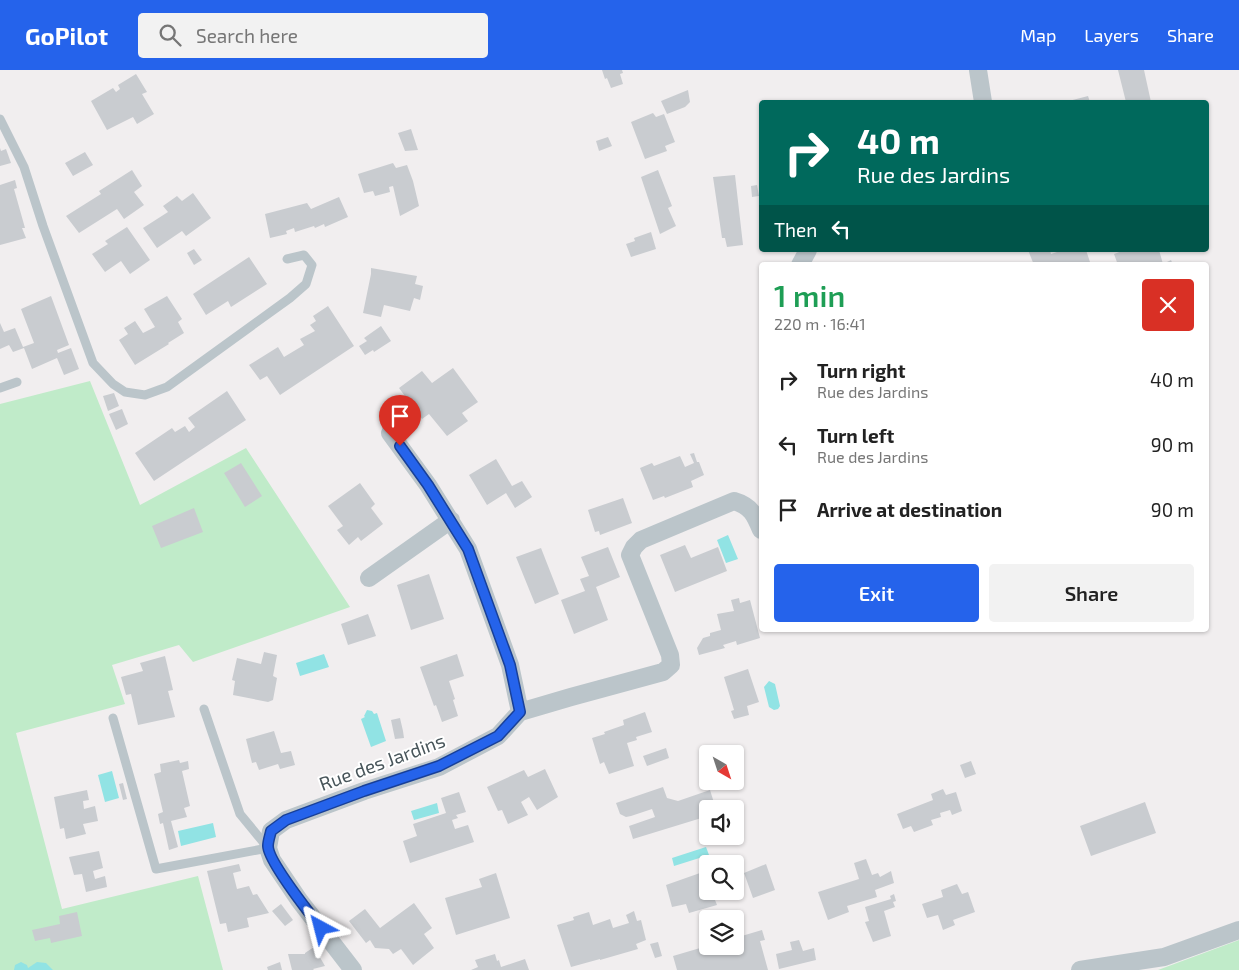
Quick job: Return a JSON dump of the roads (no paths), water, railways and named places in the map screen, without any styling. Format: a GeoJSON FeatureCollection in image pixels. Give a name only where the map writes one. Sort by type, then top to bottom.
{"type":"FeatureCollection","features":[{"type":"Feature","properties":{"kind":"street"},"geometry":{"type":"LineString","coordinates":[[978,70],[982,100]]}},
{"type":"Feature","properties":{"kind":"street"},"geometry":{"type":"LineString","coordinates":[[390,433],[428,485],[468,549],[510,665],[520,712],[663,672],[671,665],[670,655],[630,555],[634,547],[641,540],[734,501],[744,504],[755,516],[759,525]]}},
{"type":"Feature","properties":{"kind":"street"},"geometry":{"type":"LineString","coordinates":[[369,578],[451,520]]}},
{"type":"Feature","properties":{"kind":"street","name":"Rue des Jardins"},"geometry":{"type":"LineString","coordinates":[[268,848],[271,831],[286,820],[439,766],[498,736],[520,712]]}},
{"type":"Feature","properties":{"kind":"street"},"geometry":{"type":"LineString","coordinates":[[268,848],[272,860],[299,900],[353,970]]}},
{"type":"Feature","properties":{"kind":"street"},"geometry":{"type":"LineString","coordinates":[[1080,970],[1164,958],[1239,930]]}},
{"type":"Feature","properties":{"kind":"lane"},"geometry":{"type":"LineString","coordinates":[[0,120],[24,167],[93,363],[113,384],[125,392],[145,395],[167,387],[290,298],[306,284],[312,265],[304,255],[287,259]]}},
{"type":"Feature","properties":{"kind":"lane"},"geometry":{"type":"LineString","coordinates":[[0,388],[17,382]]}},
{"type":"Feature","properties":{"kind":"lane"},"geometry":{"type":"LineString","coordinates":[[113,718],[156,869],[268,848],[240,814],[204,709]]}},
{"type":"Feature","properties":{"kind":"water"},"geometry":{"type":"Polygon","coordinates":[[[728,535],[738,559],[726,563],[717,540],[728,535]]]}},
{"type":"Feature","properties":{"kind":"water"},"geometry":{"type":"Polygon","coordinates":[[[324,654],[329,667],[300,676],[296,663],[324,654]]]}},
{"type":"Feature","properties":{"kind":"water"},"geometry":{"type":"Polygon","coordinates":[[[769,681],[775,684],[780,706],[774,710],[769,707],[764,687],[769,681]]]}},
{"type":"Feature","properties":{"kind":"water"},"geometry":{"type":"Polygon","coordinates":[[[367,710],[372,711],[374,714],[377,713],[386,741],[371,747],[361,719],[365,717],[367,710]]]}},
{"type":"Feature","properties":{"kind":"water"},"geometry":{"type":"Polygon","coordinates":[[[112,771],[119,798],[105,802],[98,775],[112,771]]]}},
{"type":"Feature","properties":{"kind":"water"},"geometry":{"type":"Polygon","coordinates":[[[437,803],[439,813],[414,820],[411,811],[437,803]]]}},
{"type":"Feature","properties":{"kind":"water"},"geometry":{"type":"Polygon","coordinates":[[[213,823],[216,837],[181,846],[178,831],[213,823]]]}},
{"type":"Feature","properties":{"kind":"water"},"geometry":{"type":"Polygon","coordinates":[[[706,847],[709,855],[699,855],[699,858],[674,866],[672,858],[706,847]]]}},
{"type":"Feature","properties":{"kind":"water"},"geometry":{"type":"Polygon","coordinates":[[[21,962],[27,965],[28,968],[37,962],[46,963],[53,970],[14,970],[15,965],[21,962]]]}}]}
